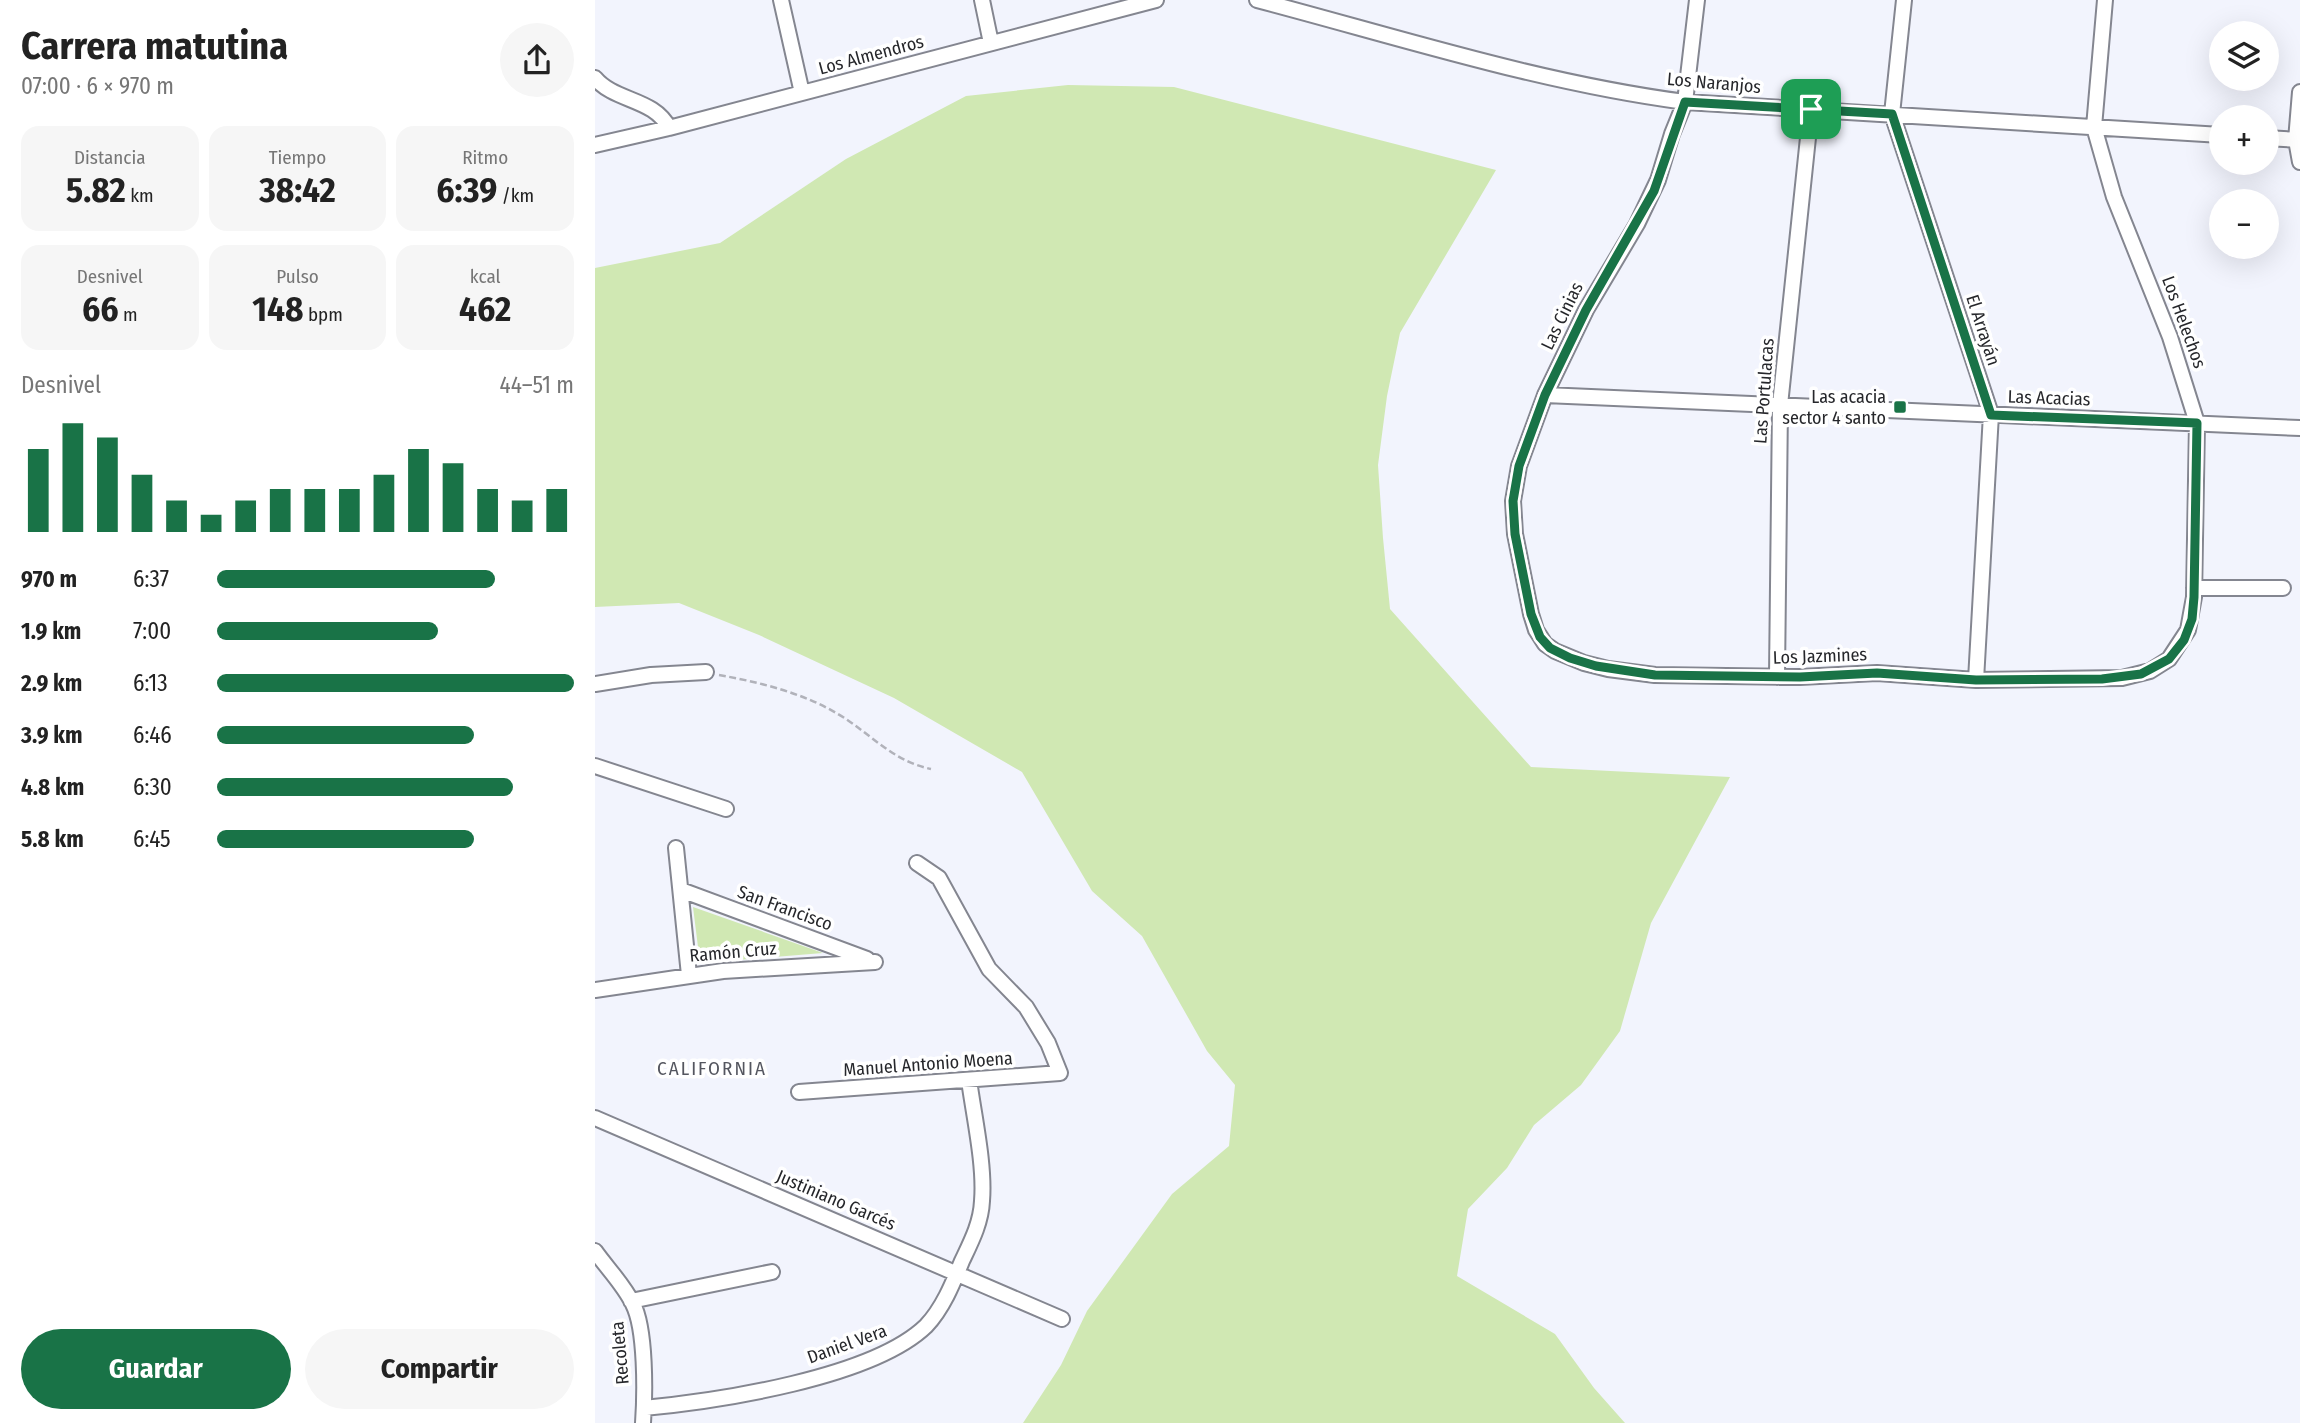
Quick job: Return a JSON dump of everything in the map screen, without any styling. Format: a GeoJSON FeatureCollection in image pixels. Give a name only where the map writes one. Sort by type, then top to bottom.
{"type":"FeatureCollection","features":[{"type":"Feature","properties":{"kind":"street"},"geometry":{"type":"LineString","coordinates":[[781,0],[802,93]]}},
{"type":"Feature","properties":{"kind":"street"},"geometry":{"type":"LineString","coordinates":[[982,0],[991,43]]}},
{"type":"Feature","properties":{"kind":"street","name":"Los Almendros"},"geometry":{"type":"LineString","coordinates":[[595,145],[1156,0]]}},
{"type":"Feature","properties":{"kind":"street","name":"Los Naranjos"},"geometry":{"type":"LineString","coordinates":[[1257,0],[1545,76],[1685,102],[2209,134]]}},
{"type":"Feature","properties":{"kind":"street","name":"Las Cinias"},"geometry":{"type":"LineString","coordinates":[[1555,651],[1540,637],[1533,622],[1514,518],[1513,501],[1519,466],[1545,395],[1600,284],[1658,180],[1685,102],[1697,0]]}},
{"type":"Feature","properties":{"kind":"street","name":"El Arrayán"},"geometry":{"type":"LineString","coordinates":[[1904,0],[1892,114],[1991,415],[1976,680]]}},
{"type":"Feature","properties":{"kind":"street","name":"Los Helechos"},"geometry":{"type":"LineString","coordinates":[[2105,0],[2094,127],[2113,197],[2171,337],[2197,423],[2194,608],[2188,630],[2169,659]]}},
{"type":"Feature","properties":{"kind":"street"},"geometry":{"type":"LineString","coordinates":[[595,78],[613,92],[653,109],[660,114],[669,128]]}},
{"type":"Feature","properties":{"kind":"street"},"geometry":{"type":"LineString","coordinates":[[2300,92],[2300,162]]}},
{"type":"Feature","properties":{"kind":"street","name":"Las Portulacas"},"geometry":{"type":"LineString","coordinates":[[1777,677],[1780,405],[1811,109]]}},
{"type":"Feature","properties":{"kind":"street"},"geometry":{"type":"LineString","coordinates":[[2279,139],[2298,140]]}},
{"type":"Feature","properties":{"kind":"street","name":"Las Acacias"},"geometry":{"type":"LineString","coordinates":[[1545,395],[2300,428]]}},
{"type":"Feature","properties":{"kind":"street"},"geometry":{"type":"LineString","coordinates":[[2194,588],[2283,588]]}},
{"type":"Feature","properties":{"kind":"street","name":"Los Jazmines"},"geometry":{"type":"LineString","coordinates":[[1555,651],[1596,666],[1631,673],[1777,677],[1877,673],[1976,680],[2122,678],[2141,674],[2169,659]]}},
{"type":"Feature","properties":{"kind":"street"},"geometry":{"type":"LineString","coordinates":[[595,684],[651,674],[706,672]]}},
{"type":"Feature","properties":{"kind":"street"},"geometry":{"type":"LineString","coordinates":[[595,766],[726,809]]}},
{"type":"Feature","properties":{"kind":"street"},"geometry":{"type":"LineString","coordinates":[[676,848],[689,975]]}},
{"type":"Feature","properties":{"kind":"street","name":"Manuel Antonio Moena"},"geometry":{"type":"LineString","coordinates":[[799,1093],[1060,1073],[1048,1043],[1026,1007],[989,969],[939,878],[917,863]]}},
{"type":"Feature","properties":{"kind":"street","name":"San Francisco"},"geometry":{"type":"LineString","coordinates":[[681,890],[875,962]]}},
{"type":"Feature","properties":{"kind":"street","name":"Ramón Cruz"},"geometry":{"type":"LineString","coordinates":[[595,990],[689,975],[757,968],[875,962]]}},
{"type":"Feature","properties":{"kind":"street","name":"Daniel Vera"},"geometry":{"type":"LineString","coordinates":[[643,1415],[782,1386],[838,1370],[892,1349],[915,1335],[933,1318],[977,1228],[982,1203],[969,1080]]}},
{"type":"Feature","properties":{"kind":"street","name":"Justiniano Garcés"},"geometry":{"type":"LineString","coordinates":[[595,1118],[1062,1319]]}},
{"type":"Feature","properties":{"kind":"street","name":"Recoleta"},"geometry":{"type":"LineString","coordinates":[[595,1251],[631,1301],[639,1324],[643,1415]]}},
{"type":"Feature","properties":{"kind":"street"},"geometry":{"type":"LineString","coordinates":[[631,1301],[772,1272]]}},
{"type":"Feature","properties":{"kind":"path"},"geometry":{"type":"LineString","coordinates":[[706,672],[753,682],[818,703],[852,723],[897,757],[931,769]]}},
{"type":"Feature","properties":{"kind":"green space"},"geometry":{"type":"Polygon","coordinates":[[[1068,85],[1174,87],[1496,170],[1400,333],[1387,396],[1378,465],[1390,609],[1531,767],[1730,777],[1651,923],[1620,1031],[1581,1085],[1534,1125],[1507,1168],[1468,1209],[1457,1276],[1555,1334],[1594,1388],[1625,1423],[1023,1423],[1061,1365],[1087,1311],[1172,1194],[1229,1146],[1235,1085],[1207,1051],[1142,936],[1092,891],[1022,772],[894,698],[759,635],[679,603],[595,607],[595,268],[720,243],[846,159],[966,96],[1068,85]]]}},
{"type":"Feature","properties":{"kind":"green space"},"geometry":{"type":"Polygon","coordinates":[[[693,907],[823,953],[700,963],[693,907]]]}},
{"type":"Feature","properties":{"kind":"place","name":"Las acacia sector 4 santo"},"geometry":{"type":"Point","coordinates":[1900,407]}},
{"type":"Feature","properties":{"kind":"district","name":"CALIFORNIA"},"geometry":{"type":"Point","coordinates":[712,1068]}},
{"type":"Feature","properties":{"kind":"route"},"geometry":{"type":"LineString","coordinates":[[1685,102],[1811,109],[1892,114],[1991,415],[2197,423],[2192,619],[2177,650],[2169,659],[2150,671],[2132,677],[2102,679],[1976,680],[1877,673],[1824,677],[1655,675],[1584,663],[1555,651],[1540,637],[1527,598],[1515,534],[1513,501],[1519,466],[1545,395],[1586,310],[1654,191],[1685,102]]}}]}
